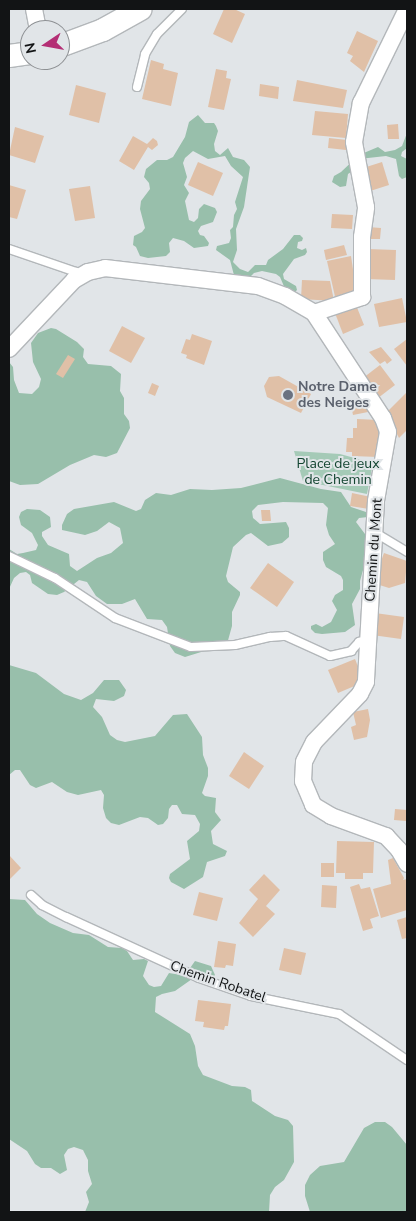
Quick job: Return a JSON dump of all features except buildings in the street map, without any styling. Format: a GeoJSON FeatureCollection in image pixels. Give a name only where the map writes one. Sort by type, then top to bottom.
{"type":"FeatureCollection","features":[{"type":"Feature","properties":{"kind":"street"},"geometry":{"type":"LineString","coordinates":[[70,42],[103,30],[141,9]]}},
{"type":"Feature","properties":{"kind":"street"},"geometry":{"type":"LineString","coordinates":[[314,313],[362,298],[362,236],[366,207],[354,142],[361,103],[407,9]]}},
{"type":"Feature","properties":{"kind":"street","name":"Chemin du Mont"},"geometry":{"type":"LineString","coordinates":[[9,349],[66,288],[80,276],[93,270],[115,268],[258,286],[285,296],[314,313],[387,425],[386,447],[376,501],[366,682],[360,694],[322,733],[308,751],[302,770],[304,789],[313,805],[321,811],[386,836],[399,850],[407,864]]}},
{"type":"Feature","properties":{"kind":"lane"},"geometry":{"type":"LineString","coordinates":[[136,86],[145,54],[157,34],[182,9]]}},
{"type":"Feature","properties":{"kind":"lane"},"geometry":{"type":"LineString","coordinates":[[9,249],[76,272],[80,276]]}},
{"type":"Feature","properties":{"kind":"lane"},"geometry":{"type":"LineString","coordinates":[[374,532],[407,552]]}},
{"type":"Feature","properties":{"kind":"lane"},"geometry":{"type":"LineString","coordinates":[[9,556],[55,578],[115,618],[191,647],[235,645],[270,637],[286,636],[330,656],[351,651],[359,642],[369,640]]}},
{"type":"Feature","properties":{"kind":"lane","name":"Chemin Robatel"},"geometry":{"type":"LineString","coordinates":[[30,895],[42,905],[66,917],[199,978],[251,996],[339,1014],[407,1060]]}},
{"type":"Feature","properties":{"kind":"green space"},"geometry":{"type":"Polygon","coordinates":[[[198,115],[205,123],[214,123],[216,126],[218,131],[214,144],[215,151],[220,155],[228,148],[233,157],[244,160],[250,167],[244,207],[236,229],[237,250],[233,262],[240,269],[248,272],[255,265],[266,265],[268,260],[283,249],[294,235],[300,235],[303,238],[302,241],[298,242],[297,248],[302,250],[306,248],[307,252],[305,255],[294,259],[283,274],[284,279],[296,286],[297,290],[294,293],[286,291],[280,277],[276,274],[262,271],[254,273],[248,279],[235,279],[230,260],[216,250],[217,246],[229,243],[231,238],[230,230],[233,227],[234,215],[237,209],[235,202],[243,177],[231,166],[225,156],[208,159],[193,151],[185,158],[183,163],[187,177],[184,185],[189,193],[185,201],[189,220],[194,222],[198,218],[199,209],[204,204],[215,208],[217,212],[213,222],[201,226],[198,231],[209,243],[208,246],[194,248],[184,241],[173,238],[169,243],[170,252],[166,256],[148,258],[140,256],[133,245],[134,236],[145,228],[140,209],[141,201],[150,189],[149,183],[144,177],[146,169],[157,160],[167,160],[173,157],[185,137],[189,122],[198,115]]]}},
{"type":"Feature","properties":{"kind":"green space"},"geometry":{"type":"Polygon","coordinates":[[[407,133],[407,148],[402,152],[401,156],[407,159],[407,177],[402,179],[399,176],[396,159],[386,156],[359,159],[354,170],[348,174],[346,186],[340,187],[332,182],[334,176],[359,155],[378,147],[385,152],[402,146],[407,133]]]}},
{"type":"Feature","properties":{"kind":"green space"},"geometry":{"type":"Polygon","coordinates":[[[51,328],[77,342],[84,349],[83,357],[88,364],[111,366],[121,374],[120,391],[124,398],[124,414],[129,421],[130,428],[117,453],[106,457],[94,455],[70,465],[38,484],[20,485],[9,481],[9,362],[13,367],[14,380],[19,393],[32,394],[39,387],[41,379],[33,362],[31,343],[38,333],[51,328]]]}},
{"type":"Feature","properties":{"kind":"green space","name":"Place de jeux de Chemin"},"geometry":{"type":"Polygon","coordinates":[[[294,451],[340,454],[373,463],[367,494],[303,481],[294,451]]]}},
{"type":"Feature","properties":{"kind":"green space"},"geometry":{"type":"Polygon","coordinates":[[[280,478],[321,489],[341,492],[351,507],[369,513],[368,517],[359,518],[356,522],[365,534],[365,563],[360,581],[360,589],[352,604],[355,625],[345,632],[322,634],[315,633],[311,629],[311,626],[316,624],[322,627],[331,622],[337,610],[332,601],[335,595],[343,590],[341,576],[326,567],[323,560],[323,552],[335,544],[329,535],[326,525],[328,508],[323,503],[283,502],[258,505],[252,511],[253,518],[260,524],[286,522],[289,528],[289,537],[282,543],[268,546],[251,533],[233,547],[226,576],[228,582],[240,592],[240,595],[232,612],[232,626],[227,644],[185,657],[175,653],[170,646],[167,627],[162,620],[147,619],[135,599],[122,604],[107,604],[96,596],[87,582],[79,580],[64,592],[57,595],[48,594],[32,583],[30,575],[26,572],[20,573],[14,578],[9,589],[9,549],[17,554],[36,550],[38,545],[32,533],[21,525],[19,517],[21,512],[27,509],[40,510],[50,517],[51,527],[42,532],[42,536],[48,545],[69,554],[70,566],[77,571],[97,558],[111,553],[123,543],[120,528],[109,522],[97,531],[85,535],[62,530],[67,514],[74,509],[114,502],[136,511],[141,509],[145,500],[156,493],[171,495],[190,489],[241,488],[280,478]]]}},
{"type":"Feature","properties":{"kind":"green space"},"geometry":{"type":"Polygon","coordinates":[[[9,665],[36,673],[64,694],[81,700],[93,693],[104,680],[119,680],[126,690],[124,696],[114,701],[96,699],[93,707],[102,717],[110,735],[117,740],[125,742],[155,736],[173,715],[187,714],[202,737],[203,755],[208,768],[208,776],[202,793],[205,796],[216,798],[215,812],[221,820],[211,831],[213,844],[227,851],[225,856],[207,862],[203,877],[184,889],[171,882],[169,878],[170,874],[190,859],[187,841],[199,831],[200,824],[195,815],[182,814],[177,805],[172,805],[169,809],[168,818],[163,824],[158,825],[148,818],[140,817],[119,825],[111,823],[106,818],[103,808],[104,795],[101,790],[78,795],[67,792],[52,782],[36,788],[30,785],[20,770],[15,770],[9,775],[9,665]]]}},
{"type":"Feature","properties":{"kind":"green space"},"geometry":{"type":"Polygon","coordinates":[[[9,899],[25,900],[37,914],[50,923],[73,933],[89,935],[108,947],[122,948],[127,951],[133,960],[144,959],[148,961],[143,976],[149,985],[154,987],[161,986],[169,973],[181,975],[188,971],[195,961],[211,966],[215,975],[210,983],[202,984],[192,979],[175,991],[156,997],[155,1012],[190,1034],[195,1046],[198,1066],[203,1075],[232,1086],[245,1087],[251,1090],[252,1101],[275,1116],[288,1120],[293,1126],[294,1162],[284,1180],[275,1187],[270,1195],[269,1212],[85,1212],[89,1202],[86,1192],[92,1184],[88,1171],[88,1160],[83,1150],[74,1147],[68,1149],[64,1155],[67,1170],[60,1174],[51,1168],[41,1168],[35,1164],[27,1151],[9,1139],[9,899]]]}},
{"type":"Feature","properties":{"kind":"green space"},"geometry":{"type":"Polygon","coordinates":[[[375,1122],[385,1122],[392,1127],[407,1145],[407,1212],[310,1212],[305,1196],[305,1185],[310,1175],[320,1166],[344,1162],[364,1128],[375,1122]]]}},
{"type":"Feature","properties":{"kind":"place","name":"Notre Dame des Neiges"},"geometry":{"type":"Point","coordinates":[288,395]}}]}
